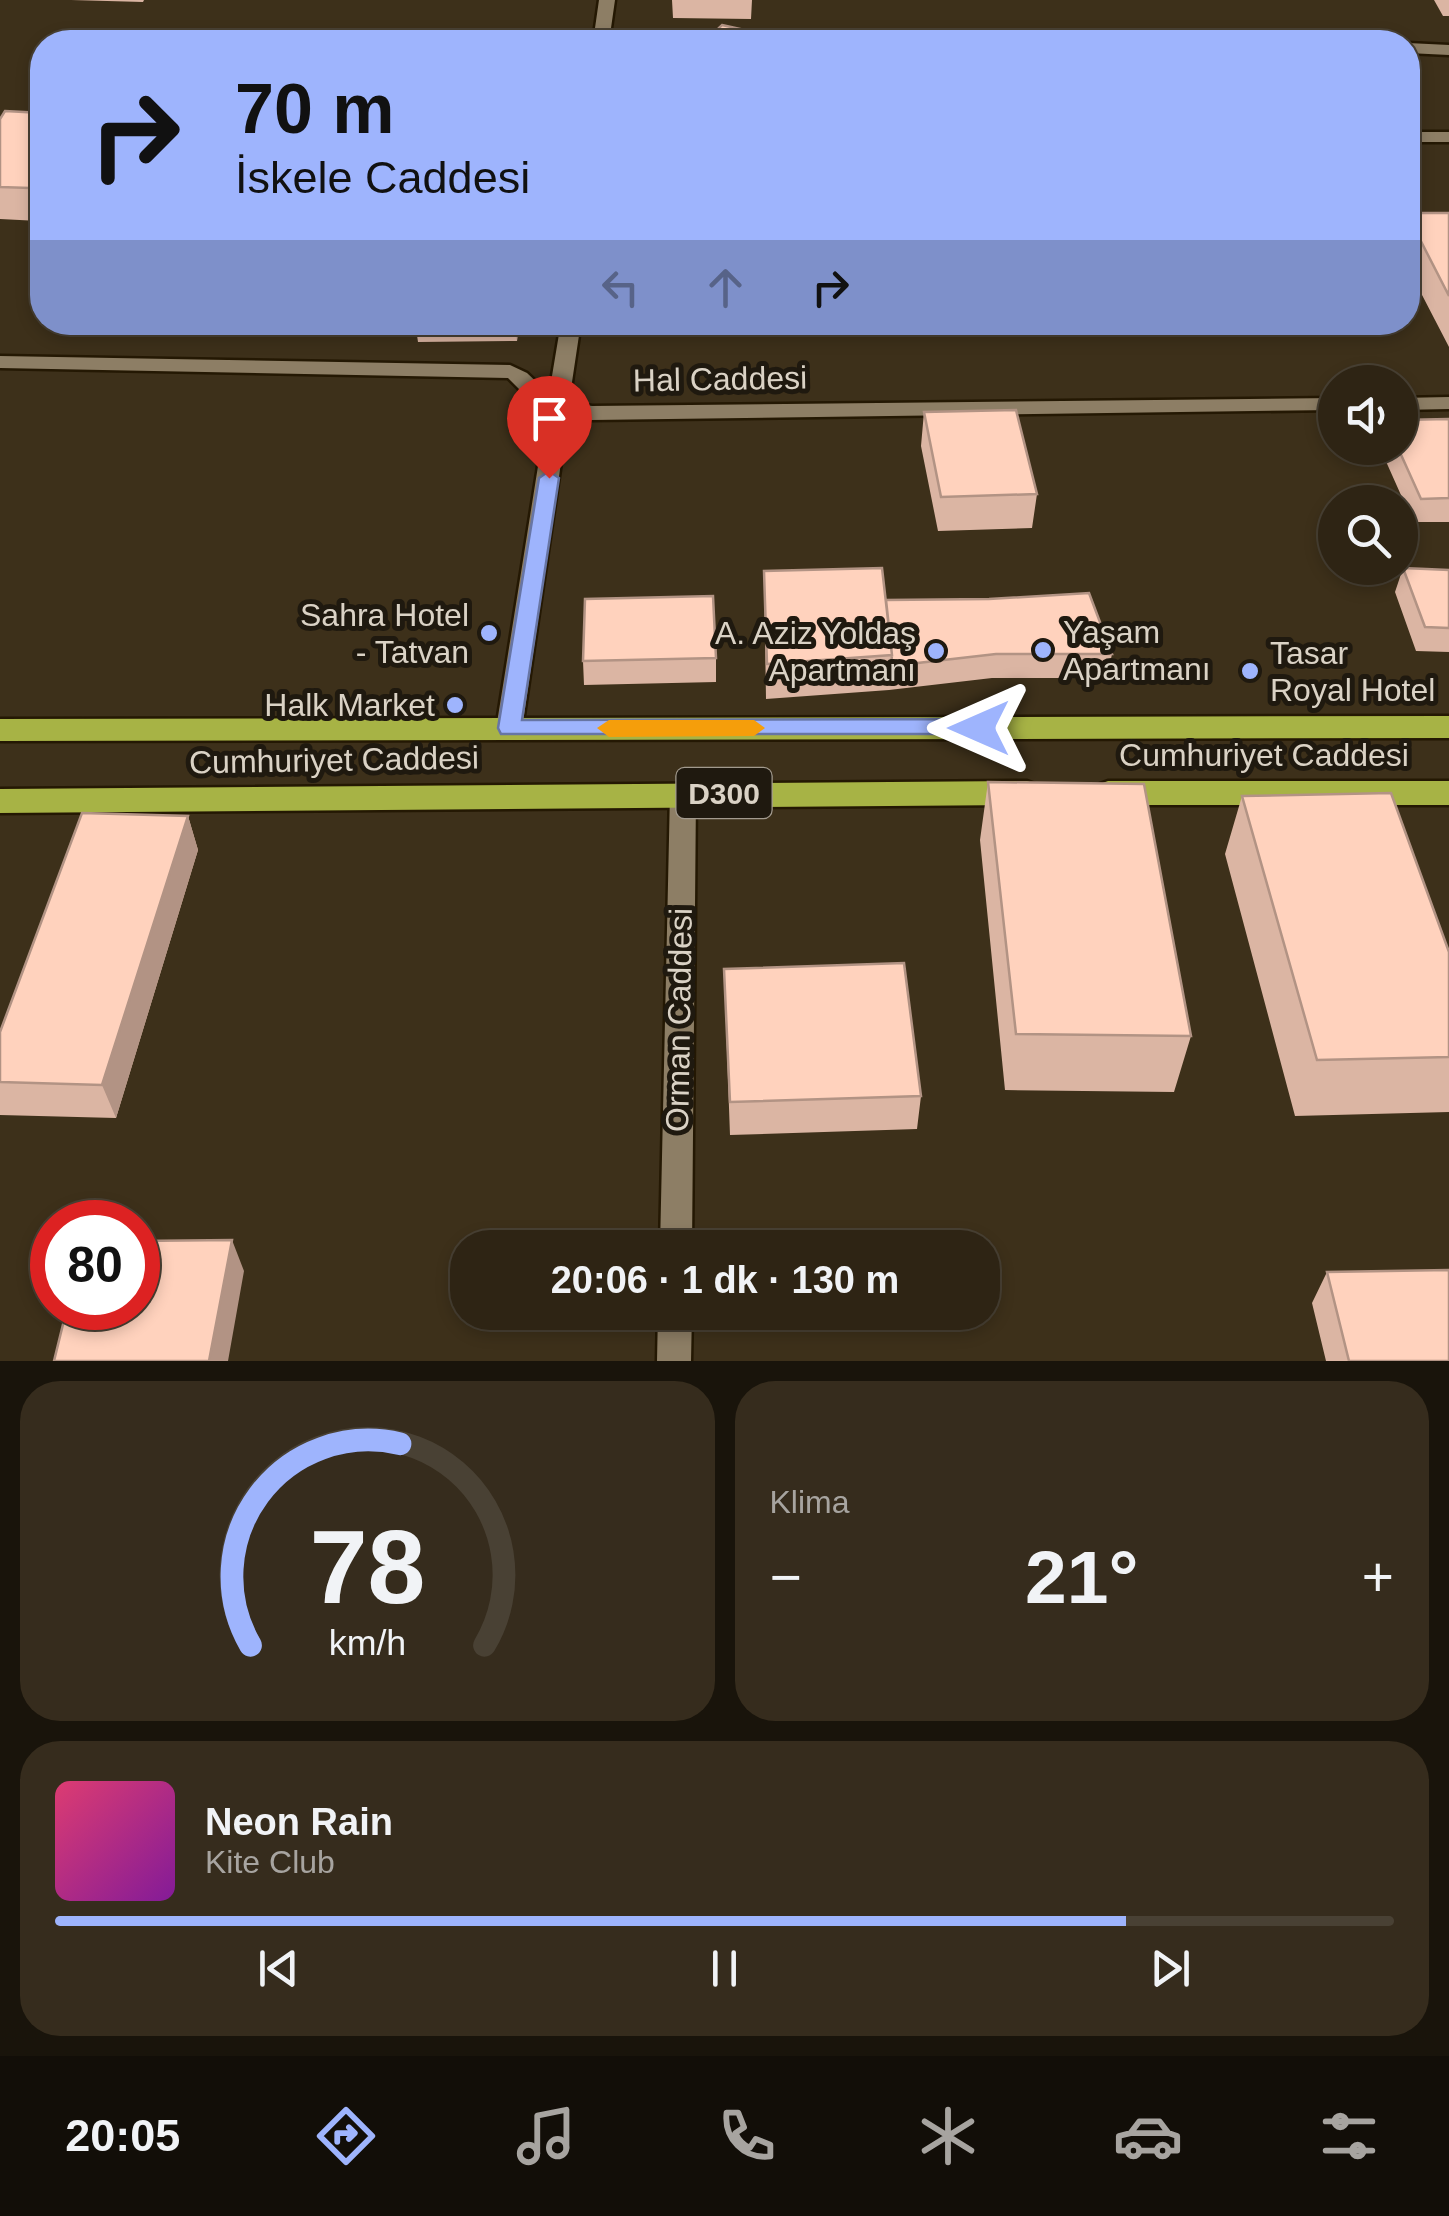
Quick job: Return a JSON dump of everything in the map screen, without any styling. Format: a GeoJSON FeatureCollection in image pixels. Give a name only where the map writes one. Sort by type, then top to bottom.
{"type":"FeatureCollection","features":[{"type":"Feature","properties":{"kind":"highway","name":"Cumhuriyet Caddesi"},"geometry":{"type":"LineString","coordinates":[[0,730],[1449,727]]}},
{"type":"Feature","properties":{"kind":"highway","name":"Cumhuriyet Caddesi"},"geometry":{"type":"LineString","coordinates":[[0,801],[683,793],[1449,792]]}},
{"type":"Feature","properties":{"kind":"street"},"geometry":{"type":"LineString","coordinates":[[603,30],[607,0]]}},
{"type":"Feature","properties":{"kind":"street"},"geometry":{"type":"LineString","coordinates":[[1420,49],[1449,50]]}},
{"type":"Feature","properties":{"kind":"street"},"geometry":{"type":"LineString","coordinates":[[1420,136],[1449,136]]}},
{"type":"Feature","properties":{"kind":"street"},"geometry":{"type":"LineString","coordinates":[[510,728],[568,335]]}},
{"type":"Feature","properties":{"kind":"street","name":"Hal Caddesi"},"geometry":{"type":"LineString","coordinates":[[0,362],[510,371],[524,378],[546,403],[592,413],[1318,404]]}},
{"type":"Feature","properties":{"kind":"street"},"geometry":{"type":"LineString","coordinates":[[1418,404],[1449,403]]}},
{"type":"Feature","properties":{"kind":"street","name":"Orman Caddesi"},"geometry":{"type":"LineString","coordinates":[[676,1230],[683,793]]}},
{"type":"Feature","properties":{"kind":"street"},"geometry":{"type":"LineString","coordinates":[[674,1361],[675,1330]]}},
{"type":"Feature","properties":{"kind":"building"},"geometry":{"type":"Polygon","coordinates":[[[722,25],[745,30],[717,30],[722,25]]]}},
{"type":"Feature","properties":{"kind":"building"},"geometry":{"type":"Polygon","coordinates":[[[5,111],[30,112],[30,188],[0,187],[0,119],[5,111]]]}},
{"type":"Feature","properties":{"kind":"building"},"geometry":{"type":"Polygon","coordinates":[[[1420,213],[1449,213],[1449,296],[1420,239],[1420,213]]]}},
{"type":"Feature","properties":{"kind":"building"},"geometry":{"type":"Polygon","coordinates":[[[1016,410],[1037,494],[941,497],[924,412],[1016,410]]]}},
{"type":"Feature","properties":{"kind":"building"},"geometry":{"type":"Polygon","coordinates":[[[1449,419],[1449,498],[1421,499],[1418,485],[1406,465],[1418,465],[1418,420],[1449,419]]]}},
{"type":"Feature","properties":{"kind":"building"},"geometry":{"type":"Polygon","coordinates":[[[882,568],[892,655],[767,664],[764,571],[882,568]]]}},
{"type":"Feature","properties":{"kind":"building"},"geometry":{"type":"Polygon","coordinates":[[[1418,569],[1449,570],[1449,628],[1425,627],[1409,585],[1418,585],[1418,569]]]}},
{"type":"Feature","properties":{"kind":"building"},"geometry":{"type":"Polygon","coordinates":[[[1089,593],[1112,654],[996,654],[891,666],[886,600],[1089,593]]]}},
{"type":"Feature","properties":{"kind":"building"},"geometry":{"type":"Polygon","coordinates":[[[713,596],[716,658],[583,661],[585,599],[713,596]]]}},
{"type":"Feature","properties":{"kind":"building"},"geometry":{"type":"Polygon","coordinates":[[[988,782],[1144,784],[1191,1036],[1016,1034],[988,782]]]}},
{"type":"Feature","properties":{"kind":"building"},"geometry":{"type":"Polygon","coordinates":[[[1391,793],[1449,952],[1449,1057],[1317,1060],[1242,796],[1391,793]]]}},
{"type":"Feature","properties":{"kind":"building"},"geometry":{"type":"Polygon","coordinates":[[[82,813],[188,816],[102,1085],[0,1082],[0,1032],[82,813]]]}},
{"type":"Feature","properties":{"kind":"building"},"geometry":{"type":"Polygon","coordinates":[[[904,963],[921,1096],[730,1102],[724,969],[904,963]]]}},
{"type":"Feature","properties":{"kind":"building"},"geometry":{"type":"Polygon","coordinates":[[[232,1240],[209,1361],[54,1361],[62,1330],[160,1330],[160,1241],[232,1240]]]}},
{"type":"Feature","properties":{"kind":"building"},"geometry":{"type":"Polygon","coordinates":[[[1449,1270],[1449,1361],[1349,1361],[1327,1272],[1449,1270]]]}},
{"type":"Feature","properties":{"kind":"slow traffic"},"geometry":{"type":"LineString","coordinates":[[609,728],[754,728]]}},
{"type":"Feature","properties":{"kind":"place","name":"Sahra Hotel - Tatvan"},"geometry":{"type":"Point","coordinates":[489,633]}},
{"type":"Feature","properties":{"kind":"place","name":"Yaşam Apartmanı"},"geometry":{"type":"Point","coordinates":[1043,650]}},
{"type":"Feature","properties":{"kind":"place","name":"A. Aziz Yoldaş Apartmanı"},"geometry":{"type":"Point","coordinates":[936,651]}},
{"type":"Feature","properties":{"kind":"place","name":"Tasar Royal Hotel"},"geometry":{"type":"Point","coordinates":[1250,671]}},
{"type":"Feature","properties":{"kind":"place","name":"Halk Market"},"geometry":{"type":"Point","coordinates":[455,705]}},
{"type":"Feature","properties":{"kind":"route"},"geometry":{"type":"LineString","coordinates":[[549,478],[510,728],[979,728]]}}]}
